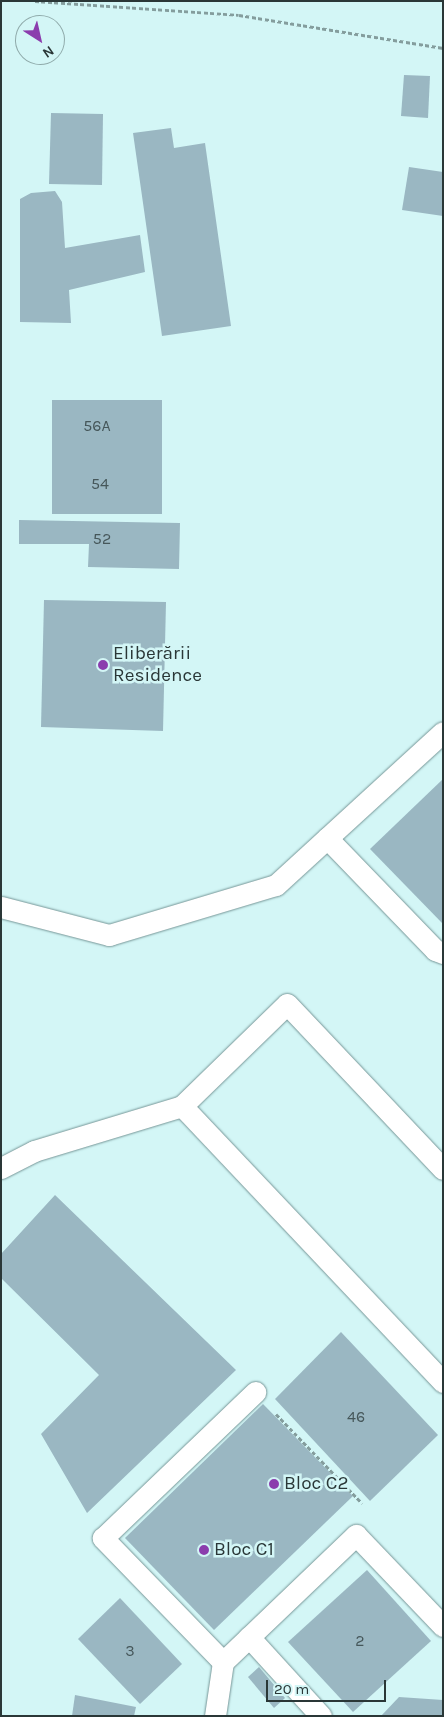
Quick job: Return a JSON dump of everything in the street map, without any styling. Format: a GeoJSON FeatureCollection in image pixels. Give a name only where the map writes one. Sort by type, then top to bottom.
{"type":"FeatureCollection","features":[{"type":"Feature","properties":{"kind":"lane"},"geometry":{"type":"LineString","coordinates":[[1,907],[109,935],[276,885],[443,732]]}},
{"type":"Feature","properties":{"kind":"lane"},"geometry":{"type":"LineString","coordinates":[[327,838],[435,950],[443,952]]}},
{"type":"Feature","properties":{"kind":"lane"},"geometry":{"type":"LineString","coordinates":[[1,1168],[34,1151],[182,1106],[287,1004],[443,1169]]}},
{"type":"Feature","properties":{"kind":"lane"},"geometry":{"type":"LineString","coordinates":[[182,1106],[443,1382]]}},
{"type":"Feature","properties":{"kind":"lane"},"geometry":{"type":"LineString","coordinates":[[223,1662],[102,1538],[255,1392]]}},
{"type":"Feature","properties":{"kind":"lane"},"geometry":{"type":"LineString","coordinates":[[215,1716],[223,1662],[356,1535],[443,1626]]}},
{"type":"Feature","properties":{"kind":"lane"},"geometry":{"type":"LineString","coordinates":[[249,1637],[321,1716]]}},
{"type":"Feature","properties":{"kind":"path"},"geometry":{"type":"LineString","coordinates":[[36,1],[239,15],[443,48]]}},
{"type":"Feature","properties":{"kind":"path"},"geometry":{"type":"LineString","coordinates":[[255,1392],[362,1504],[356,1535]]}},
{"type":"Feature","properties":{"kind":"building"},"geometry":{"type":"Polygon","coordinates":[[[404,75],[430,76],[428,118],[401,116],[404,75]]]}},
{"type":"Feature","properties":{"kind":"building"},"geometry":{"type":"Polygon","coordinates":[[[51,113],[103,114],[102,185],[49,184],[51,113]]]}},
{"type":"Feature","properties":{"kind":"building"},"geometry":{"type":"Polygon","coordinates":[[[171,128],[174,148],[205,143],[231,326],[162,336],[133,133],[171,128]]]}},
{"type":"Feature","properties":{"kind":"building"},"geometry":{"type":"Polygon","coordinates":[[[409,167],[443,172],[443,216],[402,210],[409,167]]]}},
{"type":"Feature","properties":{"kind":"building"},"geometry":{"type":"Polygon","coordinates":[[[55,191],[62,202],[65,248],[140,235],[145,272],[69,290],[71,323],[20,322],[20,199],[31,193],[55,191]]]}},
{"type":"Feature","properties":{"kind":"building"},"geometry":{"type":"Polygon","coordinates":[[[52,400],[162,400],[162,514],[52,514],[52,400]]]}},
{"type":"Feature","properties":{"kind":"building"},"geometry":{"type":"Polygon","coordinates":[[[19,520],[180,523],[179,569],[88,567],[89,544],[19,544],[19,520]]]}},
{"type":"Feature","properties":{"kind":"building","name":"Eliberării Residence"},"geometry":{"type":"Polygon","coordinates":[[[44,600],[166,602],[163,731],[41,727],[44,600]]]}},
{"type":"Feature","properties":{"kind":"building"},"geometry":{"type":"Polygon","coordinates":[[[443,779],[443,924],[370,849],[443,779]]]}},
{"type":"Feature","properties":{"kind":"building"},"geometry":{"type":"Polygon","coordinates":[[[55,1195],[236,1370],[87,1513],[41,1434],[99,1375],[1,1278],[1,1254],[55,1195]]]}},
{"type":"Feature","properties":{"kind":"building"},"geometry":{"type":"Polygon","coordinates":[[[341,1332],[438,1435],[370,1501],[275,1399],[341,1332]]]}},
{"type":"Feature","properties":{"kind":"building"},"geometry":{"type":"Polygon","coordinates":[[[263,1404],[353,1496],[214,1630],[125,1538],[263,1404]]]}},
{"type":"Feature","properties":{"kind":"building"},"geometry":{"type":"Polygon","coordinates":[[[367,1570],[431,1641],[353,1712],[288,1642],[367,1570]]]}},
{"type":"Feature","properties":{"kind":"building"},"geometry":{"type":"Polygon","coordinates":[[[120,1598],[182,1664],[140,1704],[78,1639],[120,1598]]]}},
{"type":"Feature","properties":{"kind":"building"},"geometry":{"type":"Polygon","coordinates":[[[259,1667],[285,1698],[274,1708],[248,1677],[259,1667]]]}},
{"type":"Feature","properties":{"kind":"building"},"geometry":{"type":"Polygon","coordinates":[[[75,1695],[136,1707],[134,1716],[72,1716],[75,1695]]]}},
{"type":"Feature","properties":{"kind":"building"},"geometry":{"type":"Polygon","coordinates":[[[399,1697],[443,1700],[443,1716],[381,1716],[399,1697]]]}},
{"type":"Feature","properties":{"kind":"place","name":"Eliberării Residence"},"geometry":{"type":"Point","coordinates":[103,665]}},
{"type":"Feature","properties":{"kind":"place","name":"Bloc C2"},"geometry":{"type":"Point","coordinates":[274,1484]}},
{"type":"Feature","properties":{"kind":"place","name":"Bloc C1"},"geometry":{"type":"Point","coordinates":[204,1550]}}]}
